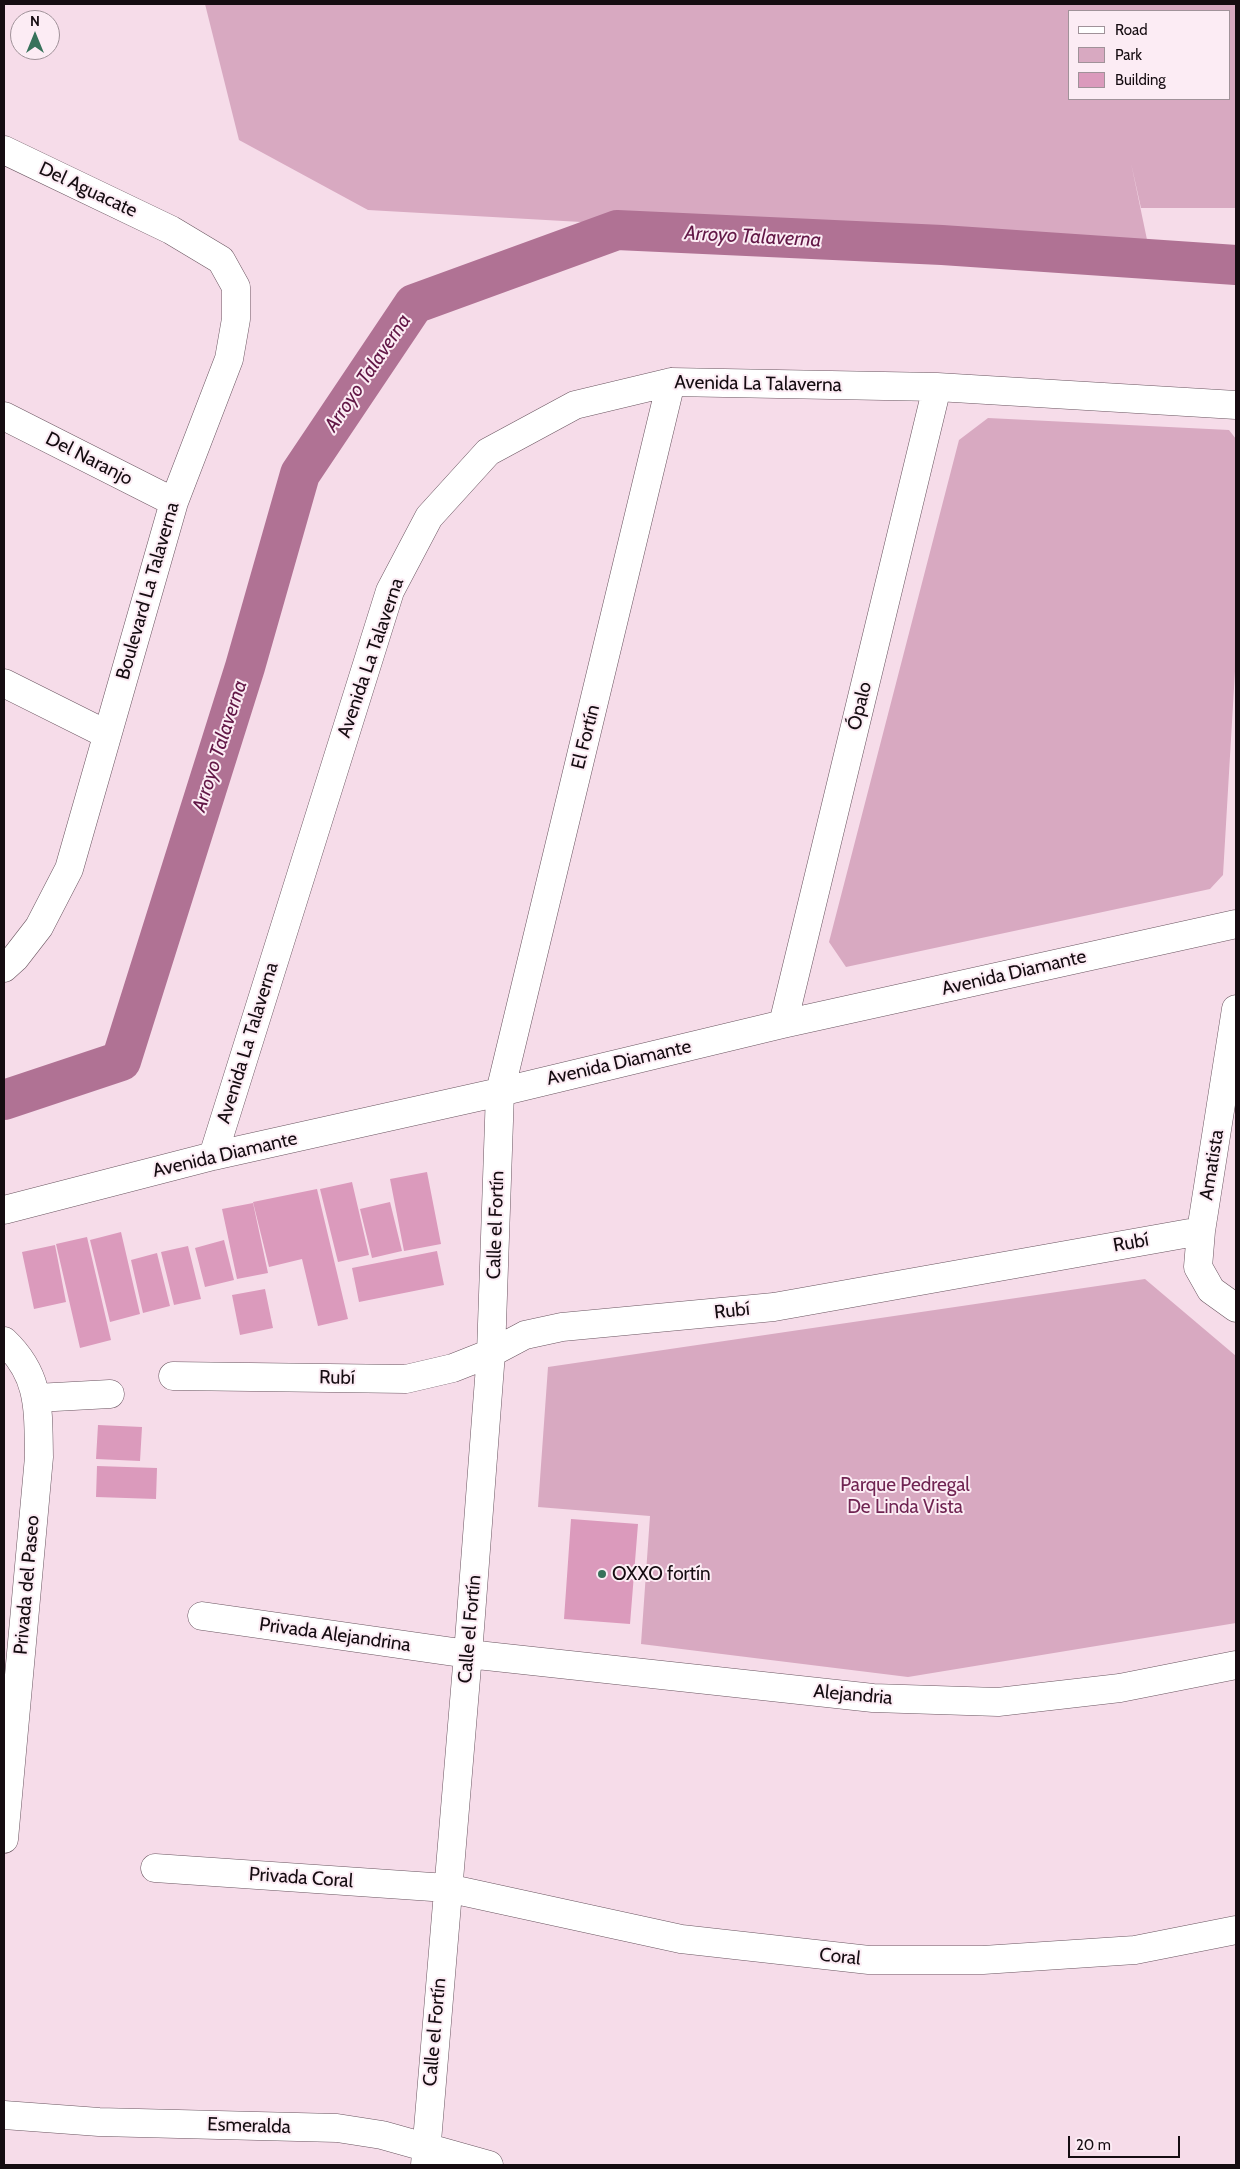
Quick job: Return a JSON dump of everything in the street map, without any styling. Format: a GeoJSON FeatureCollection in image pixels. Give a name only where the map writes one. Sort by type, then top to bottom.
{"type":"FeatureCollection","features":[{"type":"Feature","properties":{"kind":"street","name":"Del Aguacate"},"geometry":{"type":"LineString","coordinates":[[4,150],[171,230]]}},
{"type":"Feature","properties":{"kind":"street","name":"Boulevard La Talaverna"},"geometry":{"type":"LineString","coordinates":[[8,959],[39,927],[69,869],[106,734],[174,502],[229,359],[236,319],[236,287],[221,260],[171,230]]}},
{"type":"Feature","properties":{"kind":"street","name":"Avenida La Talaverna"},"geometry":{"type":"LineString","coordinates":[[213,1156],[390,591],[429,517],[488,452],[575,406],[671,382],[937,387],[1236,404]]}},
{"type":"Feature","properties":{"kind":"street","name":"El Fortín"},"geometry":{"type":"LineString","coordinates":[[500,1092],[671,382]]}},
{"type":"Feature","properties":{"kind":"street","name":"Ópalo"},"geometry":{"type":"LineString","coordinates":[[783,1024],[937,387]]}},
{"type":"Feature","properties":{"kind":"street","name":"Del Naranjo"},"geometry":{"type":"LineString","coordinates":[[4,416],[174,502]]}},
{"type":"Feature","properties":{"kind":"street"},"geometry":{"type":"LineString","coordinates":[[4,683],[106,734]]}},
{"type":"Feature","properties":{"kind":"street","name":"Avenida Diamante"},"geometry":{"type":"LineString","coordinates":[[4,1210],[213,1156],[500,1092],[783,1024],[1236,924]]}},
{"type":"Feature","properties":{"kind":"street","name":"Amatista"},"geometry":{"type":"LineString","coordinates":[[1201,1231],[1236,1009]]}},
{"type":"Feature","properties":{"kind":"street","name":"Calle el Fortín"},"geometry":{"type":"LineString","coordinates":[[425,2157],[468,1654],[491,1353],[500,1092]]}},
{"type":"Feature","properties":{"kind":"street"},"geometry":{"type":"LineString","coordinates":[[1201,1231],[1198,1267],[1211,1290],[1236,1308]]}},
{"type":"Feature","properties":{"kind":"street","name":"Rubí"},"geometry":{"type":"LineString","coordinates":[[173,1376],[406,1379],[453,1368],[491,1353],[525,1335],[562,1327],[774,1307],[1201,1231]]}},
{"type":"Feature","properties":{"kind":"street","name":"Privada del Paseo"},"geometry":{"type":"LineString","coordinates":[[4,1340],[20,1355],[34,1384],[38,1414],[39,1457],[4,1839]]}},
{"type":"Feature","properties":{"kind":"street"},"geometry":{"type":"LineString","coordinates":[[36,1398],[110,1394]]}},
{"type":"Feature","properties":{"kind":"street"},"geometry":{"type":"LineString","coordinates":[[4,1622],[25,1603]]}},
{"type":"Feature","properties":{"kind":"street","name":"Privada Alejandrina"},"geometry":{"type":"LineString","coordinates":[[202,1616],[468,1654]]}},
{"type":"Feature","properties":{"kind":"street","name":"Alejandria"},"geometry":{"type":"LineString","coordinates":[[468,1654],[873,1698],[998,1702],[1120,1688],[1236,1665]]}},
{"type":"Feature","properties":{"kind":"street","name":"Privada Coral"},"geometry":{"type":"LineString","coordinates":[[155,1868],[447,1888]]}},
{"type":"Feature","properties":{"kind":"street","name":"Coral"},"geometry":{"type":"LineString","coordinates":[[447,1888],[681,1939],[869,1960],[983,1960],[1135,1950],[1236,1930]]}},
{"type":"Feature","properties":{"kind":"street","name":"Esmeralda"},"geometry":{"type":"LineString","coordinates":[[4,2115],[99,2122],[337,2128],[382,2135],[425,2157],[489,2165]]}},
{"type":"Feature","properties":{"kind":"green space"},"geometry":{"type":"Polygon","coordinates":[[[205,4],[1236,4],[1236,208],[1141,208],[1131,163],[1150,254],[368,210],[239,140],[205,4]]]}},
{"type":"Feature","properties":{"kind":"green space"},"geometry":{"type":"Polygon","coordinates":[[[988,418],[1229,430],[1236,439],[1236,654],[1223,875],[1210,889],[846,967],[829,942],[959,440],[988,418]]]}},
{"type":"Feature","properties":{"kind":"green space","name":"Parque Pedregal De Linda Vista"},"geometry":{"type":"Polygon","coordinates":[[[1145,1279],[1236,1356],[1236,1623],[908,1677],[641,1644],[650,1516],[538,1507],[548,1367],[1145,1279]]]}},
{"type":"Feature","properties":{"kind":"building"},"geometry":{"type":"Polygon","coordinates":[[[427,1172],[441,1244],[404,1251],[390,1179],[427,1172]]]}},
{"type":"Feature","properties":{"kind":"building"},"geometry":{"type":"Polygon","coordinates":[[[352,1182],[369,1255],[338,1262],[320,1189],[352,1182]]]}},
{"type":"Feature","properties":{"kind":"building"},"geometry":{"type":"Polygon","coordinates":[[[317,1189],[348,1319],[318,1326],[302,1259],[269,1267],[253,1202],[317,1189]]]}},
{"type":"Feature","properties":{"kind":"building"},"geometry":{"type":"Polygon","coordinates":[[[390,1202],[402,1251],[372,1258],[360,1209],[390,1202]]]}},
{"type":"Feature","properties":{"kind":"building"},"geometry":{"type":"Polygon","coordinates":[[[253,1203],[268,1273],[237,1279],[222,1209],[253,1203]]]}},
{"type":"Feature","properties":{"kind":"building"},"geometry":{"type":"Polygon","coordinates":[[[121,1232],[140,1314],[110,1322],[90,1240],[121,1232]]]}},
{"type":"Feature","properties":{"kind":"building"},"geometry":{"type":"Polygon","coordinates":[[[87,1237],[111,1340],[80,1348],[56,1244],[87,1237]]]}},
{"type":"Feature","properties":{"kind":"building"},"geometry":{"type":"Polygon","coordinates":[[[224,1240],[234,1280],[205,1287],[195,1248],[224,1240]]]}},
{"type":"Feature","properties":{"kind":"building"},"geometry":{"type":"Polygon","coordinates":[[[55,1245],[66,1302],[34,1309],[22,1252],[55,1245]]]}},
{"type":"Feature","properties":{"kind":"building"},"geometry":{"type":"Polygon","coordinates":[[[188,1246],[201,1299],[174,1305],[161,1252],[188,1246]]]}},
{"type":"Feature","properties":{"kind":"building"},"geometry":{"type":"Polygon","coordinates":[[[437,1251],[444,1285],[359,1302],[352,1268],[437,1251]]]}},
{"type":"Feature","properties":{"kind":"building"},"geometry":{"type":"Polygon","coordinates":[[[157,1253],[170,1306],[143,1313],[131,1260],[157,1253]]]}},
{"type":"Feature","properties":{"kind":"building"},"geometry":{"type":"Polygon","coordinates":[[[265,1289],[273,1328],[240,1335],[232,1295],[265,1289]]]}},
{"type":"Feature","properties":{"kind":"building"},"geometry":{"type":"Polygon","coordinates":[[[98,1425],[142,1427],[140,1461],[96,1459],[98,1425]]]}},
{"type":"Feature","properties":{"kind":"building"},"geometry":{"type":"Polygon","coordinates":[[[97,1466],[157,1468],[156,1499],[96,1497],[97,1466]]]}},
{"type":"Feature","properties":{"kind":"building"},"geometry":{"type":"Polygon","coordinates":[[[571,1519],[638,1524],[630,1624],[564,1619],[571,1519]]]}},
{"type":"Feature","properties":{"kind":"waterway","name":"Arroyo Talaverna"},"geometry":{"type":"LineString","coordinates":[[4,1100],[121,1061],[245,667],[300,474],[414,304],[617,230],[942,245],[1236,265]]}},
{"type":"Feature","properties":{"kind":"place","name":"OXXO fortín"},"geometry":{"type":"Point","coordinates":[602,1574]}}]}
